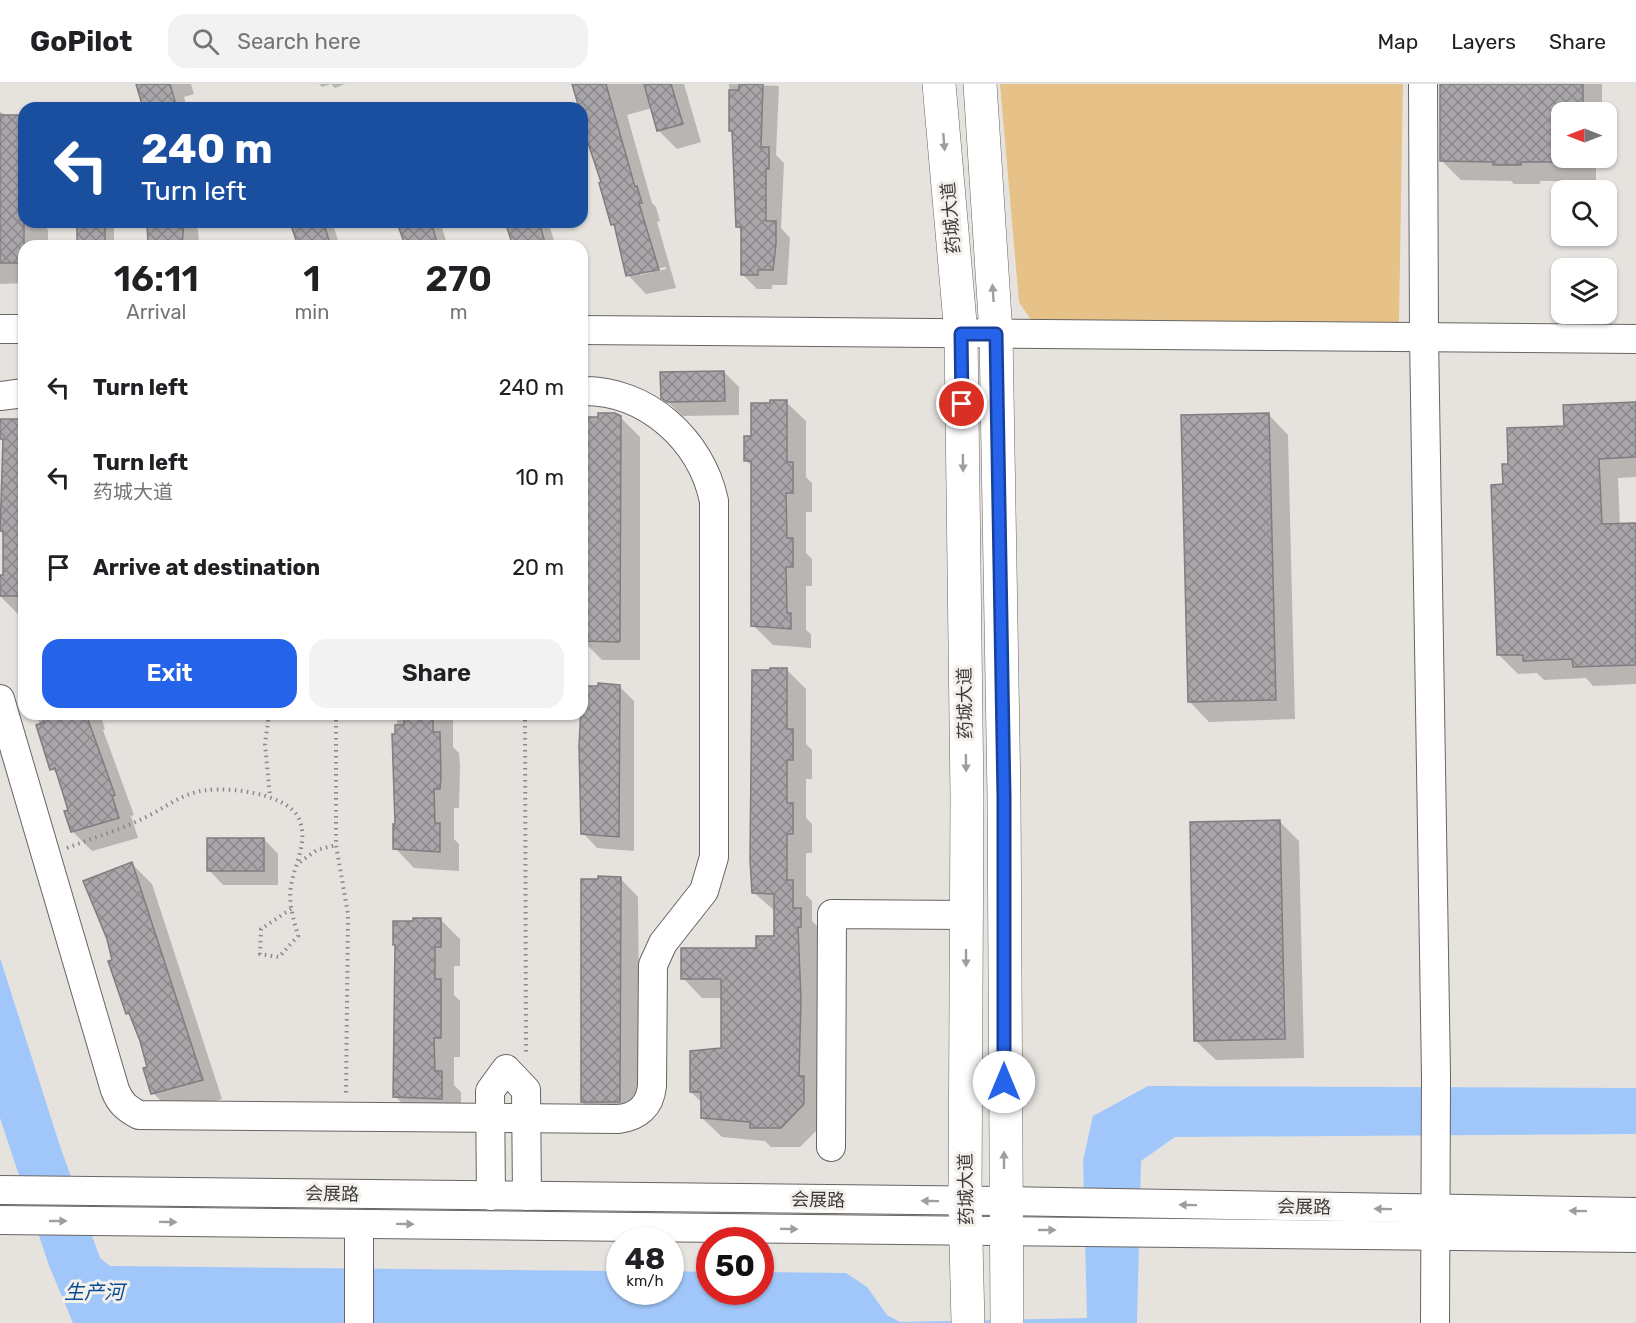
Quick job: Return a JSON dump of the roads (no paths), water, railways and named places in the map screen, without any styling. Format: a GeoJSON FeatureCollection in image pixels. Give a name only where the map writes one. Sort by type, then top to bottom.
{"type":"FeatureCollection","features":[{"type":"Feature","properties":{"kind":"main road","name":"药城大道"},"geometry":{"type":"LineString","coordinates":[[939,84],[961,334],[968,1323]]}},
{"type":"Feature","properties":{"kind":"main road","name":"药城大道"},"geometry":{"type":"LineString","coordinates":[[980,84],[996,334],[1004,809],[1007,1323]]}},
{"type":"Feature","properties":{"kind":"street"},"geometry":{"type":"LineString","coordinates":[[1423,84],[1424,336],[1436,1076],[1434,1323]]}},
{"type":"Feature","properties":{"kind":"street"},"geometry":{"type":"LineString","coordinates":[[0,329],[18,329]]}},
{"type":"Feature","properties":{"kind":"street"},"geometry":{"type":"LineString","coordinates":[[588,330],[1636,339]]}},
{"type":"Feature","properties":{"kind":"street"},"geometry":{"type":"LineString","coordinates":[[0,699],[115,1090],[123,1105],[139,1115],[491,1118],[526,1104],[618,1119],[637,1114],[644,1108],[652,1086],[653,965],[663,943],[704,891],[714,857],[714,501],[709,480],[688,443],[657,414],[619,395],[588,392]]}},
{"type":"Feature","properties":{"kind":"street"},"geometry":{"type":"LineString","coordinates":[[0,396],[18,394]]}},
{"type":"Feature","properties":{"kind":"street"},"geometry":{"type":"LineString","coordinates":[[831,1148],[831,914],[966,915]]}},
{"type":"Feature","properties":{"kind":"street"},"geometry":{"type":"LineString","coordinates":[[492,1196],[490,1091],[506,1069],[526,1104],[527,1196]]}},
{"type":"Feature","properties":{"kind":"street","name":"会展路"},"geometry":{"type":"LineString","coordinates":[[0,1190],[527,1196],[966,1216]]}},
{"type":"Feature","properties":{"kind":"street","name":"会展路"},"geometry":{"type":"LineString","coordinates":[[3,1220],[360,1224],[1005,1216],[1435,1222],[1636,1212]]}},
{"type":"Feature","properties":{"kind":"street","name":"会展路"},"geometry":{"type":"LineString","coordinates":[[1435,1222],[1636,1238]]}},
{"type":"Feature","properties":{"kind":"street"},"geometry":{"type":"LineString","coordinates":[[359,1323],[360,1224]]}},
{"type":"Feature","properties":{"kind":"water","name":"生产河"},"geometry":{"type":"Polygon","coordinates":[[[0,958],[60,1146],[100,1258],[110,1266],[606,1271],[606,1305],[684,1305],[684,1271],[696,1272],[696,1305],[774,1305],[774,1272],[846,1273],[867,1287],[887,1315],[900,1322],[1087,1318],[1083,1160],[1093,1116],[1148,1086],[1636,1088],[1636,1134],[1175,1137],[1141,1161],[1137,1323],[73,1323],[48,1263],[0,1118],[0,958]]]}}]}
